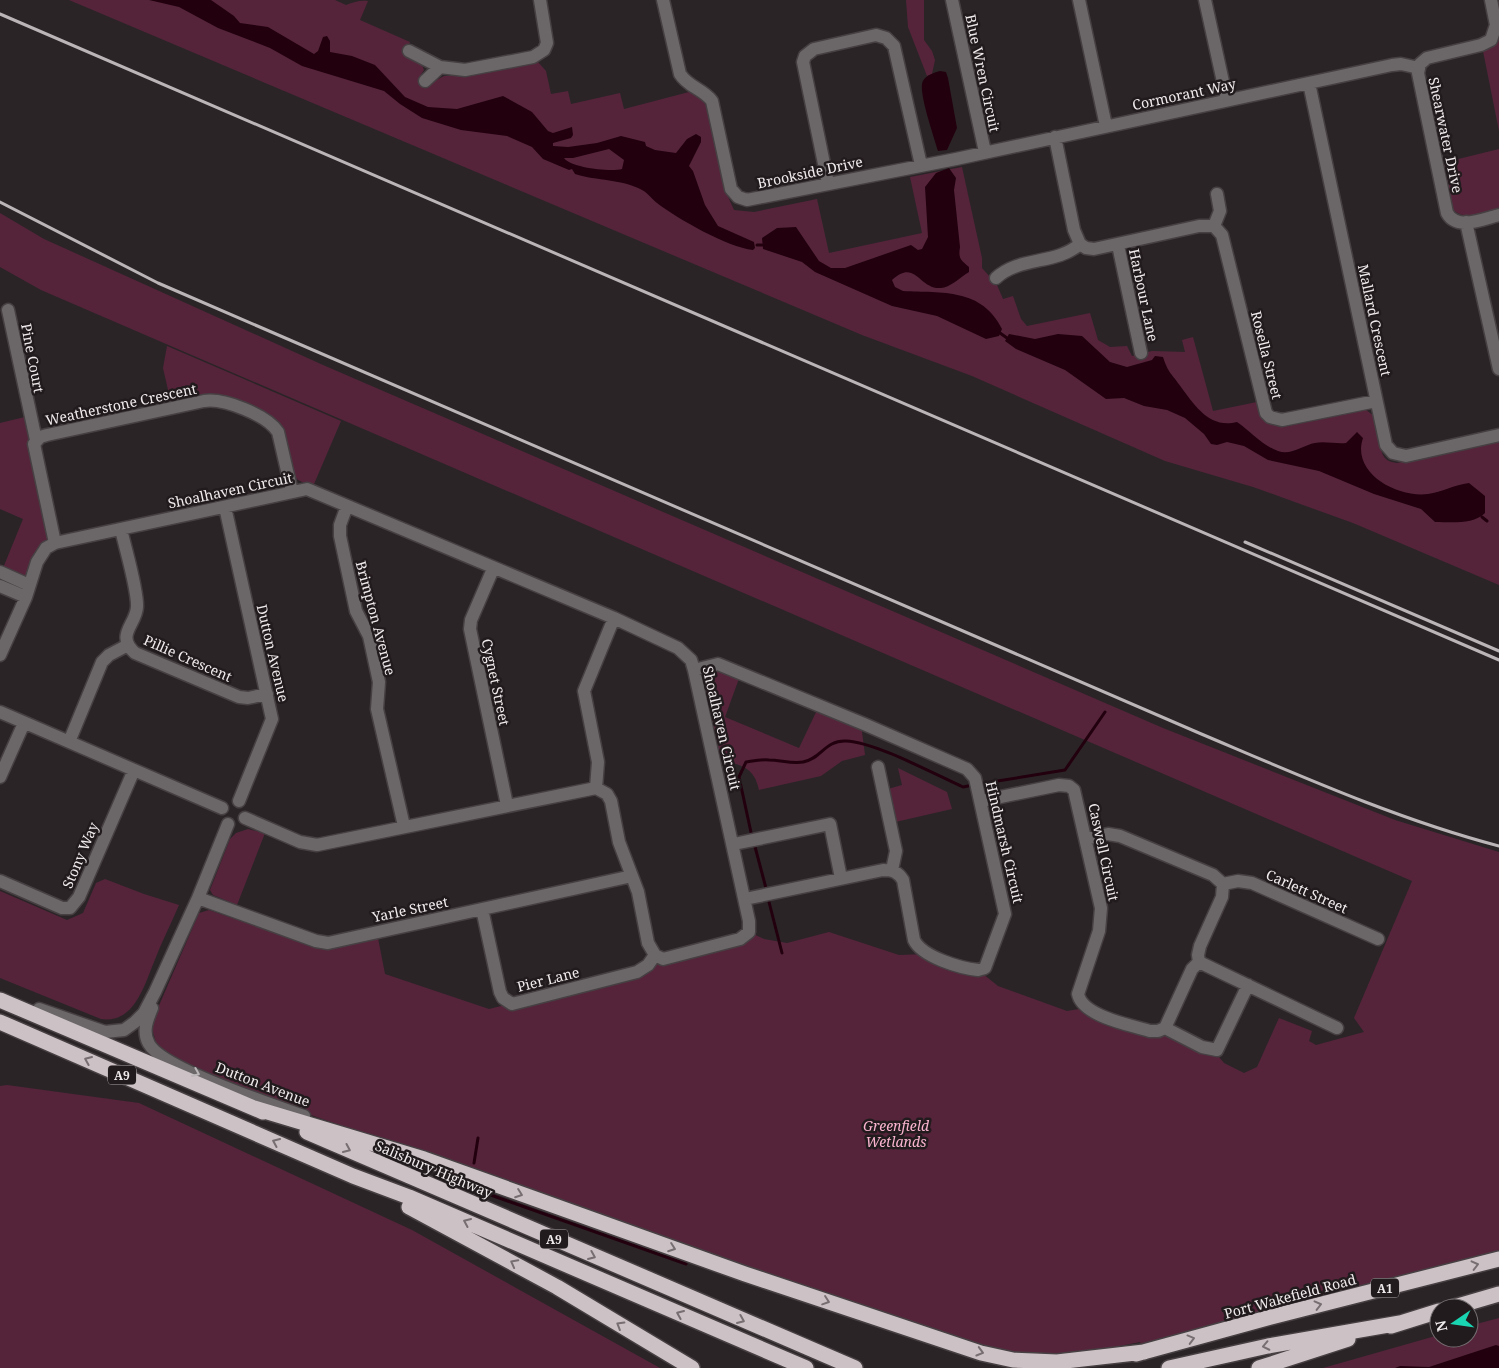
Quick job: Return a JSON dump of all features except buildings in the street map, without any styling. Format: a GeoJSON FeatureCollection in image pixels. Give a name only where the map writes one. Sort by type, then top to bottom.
{"type":"FeatureCollection","features":[{"type":"Feature","properties":{"kind":"highway","name":"Salisbury Highway"},"geometry":{"type":"LineString","coordinates":[[0,1000],[854,1368]]}},
{"type":"Feature","properties":{"kind":"highway","name":"A9"},"geometry":{"type":"LineString","coordinates":[[0,1022],[353,1176],[409,1197],[806,1368]]}},
{"type":"Feature","properties":{"kind":"highway"},"geometry":{"type":"LineString","coordinates":[[254,1108],[424,1159],[745,1274],[982,1353],[1013,1360],[1057,1362],[1144,1352]]}},
{"type":"Feature","properties":{"kind":"highway"},"geometry":{"type":"LineString","coordinates":[[353,1176],[556,1287],[692,1368]]}},
{"type":"Feature","properties":{"kind":"highway","name":"Port Wakefield Road"},"geometry":{"type":"LineString","coordinates":[[1090,1368],[1280,1314],[1499,1259]]}},
{"type":"Feature","properties":{"kind":"highway"},"geometry":{"type":"LineString","coordinates":[[1479,1300],[1499,1294]]}},
{"type":"Feature","properties":{"kind":"highway"},"geometry":{"type":"LineString","coordinates":[[1259,1368],[1429,1314]]}},
{"type":"Feature","properties":{"kind":"highway"},"geometry":{"type":"LineString","coordinates":[[1169,1368],[1268,1346],[1400,1323]]}},
{"type":"Feature","properties":{"kind":"street"},"geometry":{"type":"LineString","coordinates":[[409,51],[440,67],[465,70],[538,55],[544,50],[547,37],[540,0]]}},
{"type":"Feature","properties":{"kind":"street","name":"Brookside Drive"},"geometry":{"type":"LineString","coordinates":[[663,0],[680,74],[686,82],[705,93],[714,106],[730,186],[741,199],[752,199],[956,159]]}},
{"type":"Feature","properties":{"kind":"street","name":"Blue Wren Circuit"},"geometry":{"type":"LineString","coordinates":[[952,0],[985,152]]}},
{"type":"Feature","properties":{"kind":"street"},"geometry":{"type":"LineString","coordinates":[[1079,0],[1106,126]]}},
{"type":"Feature","properties":{"kind":"street"},"geometry":{"type":"LineString","coordinates":[[1205,0],[1227,100]]}},
{"type":"Feature","properties":{"kind":"street","name":"Shearwater Drive"},"geometry":{"type":"LineString","coordinates":[[1466,222],[1453,220],[1446,211],[1418,78],[1419,68],[1427,58],[1482,45],[1491,40],[1496,25],[1491,0]]}},
{"type":"Feature","properties":{"kind":"street"},"geometry":{"type":"LineString","coordinates":[[828,183],[803,62],[805,56],[814,49],[876,35],[886,38],[894,46],[926,164]]}},
{"type":"Feature","properties":{"kind":"street","name":"Cormorant Way"},"geometry":{"type":"LineString","coordinates":[[956,159],[1392,65],[1401,64],[1419,68]]}},
{"type":"Feature","properties":{"kind":"street"},"geometry":{"type":"LineString","coordinates":[[425,81],[440,67]]}},
{"type":"Feature","properties":{"kind":"street","name":"Mallard Crescent"},"geometry":{"type":"LineString","coordinates":[[1309,83],[1386,445],[1393,454],[1399,456],[1499,435]]}},
{"type":"Feature","properties":{"kind":"street"},"geometry":{"type":"LineString","coordinates":[[1055,137],[1074,230],[1080,244],[1090,249],[1118,245],[1200,226],[1214,226],[1220,211],[1217,194]]}},
{"type":"Feature","properties":{"kind":"street"},"geometry":{"type":"LineString","coordinates":[[1499,215],[1466,222],[1499,369]]}},
{"type":"Feature","properties":{"kind":"street","name":"Rosella Street"},"geometry":{"type":"LineString","coordinates":[[1214,226],[1222,235],[1238,304],[1248,330],[1266,413],[1282,420],[1376,401]]}},
{"type":"Feature","properties":{"kind":"street"},"geometry":{"type":"LineString","coordinates":[[996,278],[1009,267],[1063,255],[1080,244]]}},
{"type":"Feature","properties":{"kind":"street","name":"Harbour Lane"},"geometry":{"type":"LineString","coordinates":[[1118,245],[1141,352]]}},
{"type":"Feature","properties":{"kind":"street","name":"Pine Court"},"geometry":{"type":"LineString","coordinates":[[8,310],[36,440]]}},
{"type":"Feature","properties":{"kind":"street","name":"Weatherstone Crescent"},"geometry":{"type":"LineString","coordinates":[[55,543],[34,444],[36,440],[47,435],[214,400],[273,424],[278,432],[292,492]]}},
{"type":"Feature","properties":{"kind":"street","name":"Shoalhaven Circuit"},"geometry":{"type":"LineString","coordinates":[[55,543],[307,489],[493,569],[614,618],[678,648],[690,660],[694,670],[746,841],[745,899],[749,932],[740,939],[663,960],[655,955]]}},
{"type":"Feature","properties":{"kind":"street","name":"Brimpton Avenue"},"geometry":{"type":"LineString","coordinates":[[347,506],[340,525],[340,536],[356,611],[369,636],[379,682],[377,709],[404,826]]}},
{"type":"Feature","properties":{"kind":"street","name":"Dutton Avenue"},"geometry":{"type":"LineString","coordinates":[[225,507],[272,719],[239,802]]}},
{"type":"Feature","properties":{"kind":"street","name":"Pillie Crescent"},"geometry":{"type":"LineString","coordinates":[[121,529],[137,606],[126,635],[128,645],[135,653],[234,695],[248,698],[266,694]]}},
{"type":"Feature","properties":{"kind":"street"},"geometry":{"type":"LineString","coordinates":[[0,655],[28,591],[37,562],[46,548],[55,543]]}},
{"type":"Feature","properties":{"kind":"street","name":"Cygnet Street"},"geometry":{"type":"LineString","coordinates":[[493,569],[471,620],[470,629],[506,805]]}},
{"type":"Feature","properties":{"kind":"street"},"geometry":{"type":"LineString","coordinates":[[0,572],[28,591]]}},
{"type":"Feature","properties":{"kind":"street"},"geometry":{"type":"LineString","coordinates":[[0,586],[28,591]]}},
{"type":"Feature","properties":{"kind":"street"},"geometry":{"type":"LineString","coordinates":[[596,788],[598,762],[584,691],[614,618]]}},
{"type":"Feature","properties":{"kind":"street"},"geometry":{"type":"LineString","coordinates":[[69,742],[102,662],[109,655],[128,645]]}},
{"type":"Feature","properties":{"kind":"street","name":"Hindmarsh Circuit"},"geometry":{"type":"LineString","coordinates":[[694,670],[718,664],[882,731],[967,769],[975,778],[980,796],[1005,914],[985,968],[971,969],[926,954],[918,949],[914,940],[903,880],[899,873],[892,870]]}},
{"type":"Feature","properties":{"kind":"street"},"geometry":{"type":"LineString","coordinates":[[0,712],[222,808]]}},
{"type":"Feature","properties":{"kind":"street"},"geometry":{"type":"LineString","coordinates":[[0,777],[24,722]]}},
{"type":"Feature","properties":{"kind":"street"},"geometry":{"type":"LineString","coordinates":[[745,899],[841,878],[892,870],[896,851],[878,767]]}},
{"type":"Feature","properties":{"kind":"street","name":"Stony Way"},"geometry":{"type":"LineString","coordinates":[[0,882],[62,908],[73,906],[79,897],[134,770]]}},
{"type":"Feature","properties":{"kind":"street","name":"Caswell Circuit"},"geometry":{"type":"LineString","coordinates":[[980,796],[1064,784],[1074,790],[1100,901],[1101,916],[1099,931],[1079,990],[1080,1001],[1092,1012],[1150,1031],[1158,1031],[1164,1028]]}},
{"type":"Feature","properties":{"kind":"street"},"geometry":{"type":"LineString","coordinates":[[245,818],[312,845],[596,788],[607,794],[610,801],[619,842],[640,904],[648,943],[655,955]]}},
{"type":"Feature","properties":{"kind":"street"},"geometry":{"type":"LineString","coordinates":[[228,801],[239,802],[245,807],[245,818],[240,824],[228,824],[222,817],[222,808],[228,801]]}},
{"type":"Feature","properties":{"kind":"street","name":"Dutton Avenue"},"geometry":{"type":"LineString","coordinates":[[0,996],[91,1030],[105,1032],[124,1030],[135,1022],[144,1013],[156,992],[198,898],[228,824]]}},
{"type":"Feature","properties":{"kind":"street"},"geometry":{"type":"LineString","coordinates":[[746,841],[830,824],[841,878]]}},
{"type":"Feature","properties":{"kind":"street"},"geometry":{"type":"LineString","coordinates":[[1086,839],[1108,834],[1120,836],[1213,875],[1223,884],[1222,897],[1200,946],[1199,962]]}},
{"type":"Feature","properties":{"kind":"street","name":"Yarle Street"},"geometry":{"type":"LineString","coordinates":[[198,898],[316,941],[328,943],[632,876]]}},
{"type":"Feature","properties":{"kind":"street","name":"Carlett Street"},"geometry":{"type":"LineString","coordinates":[[1223,884],[1238,880],[1252,883],[1378,939]]}},
{"type":"Feature","properties":{"kind":"street","name":"Pier Lane"},"geometry":{"type":"LineString","coordinates":[[482,909],[500,992],[503,998],[512,1004],[637,972],[648,965],[655,955]]}},
{"type":"Feature","properties":{"kind":"street"},"geometry":{"type":"LineString","coordinates":[[1199,962],[1192,969],[1164,1028],[1202,1047],[1217,1050],[1248,985]]}},
{"type":"Feature","properties":{"kind":"street"},"geometry":{"type":"LineString","coordinates":[[1199,962],[1337,1028]]}},
{"type":"Feature","properties":{"kind":"street","name":"Dutton Avenue"},"geometry":{"type":"LineString","coordinates":[[156,992],[146,1033],[153,1050],[190,1071],[263,1101],[424,1159]]}},
{"type":"Feature","properties":{"kind":"green space"},"geometry":{"type":"Polygon","coordinates":[[[69,0],[335,0],[346,5],[368,1],[360,20],[410,42],[405,55],[422,65],[424,70],[418,79],[423,87],[444,76],[461,76],[538,62],[546,71],[551,94],[568,91],[571,104],[620,93],[624,109],[689,92],[703,99],[707,108],[725,190],[734,210],[754,212],[817,199],[829,253],[922,233],[910,177],[962,167],[982,258],[982,268],[997,285],[1003,299],[1013,296],[1021,319],[1027,326],[1090,313],[1098,340],[1110,347],[1127,346],[1132,356],[1152,351],[1185,352],[1182,340],[1193,337],[1213,411],[1257,402],[1259,410],[1267,422],[1275,425],[1287,425],[1300,424],[1365,409],[1375,417],[1382,453],[1386,459],[1392,462],[1397,463],[1499,442],[1499,585],[1353,523],[1253,487],[1165,461],[972,376],[862,335],[69,0]]]}},
{"type":"Feature","properties":{"kind":"green space"},"geometry":{"type":"Polygon","coordinates":[[[906,0],[924,0],[924,40],[932,51],[935,60],[932,74],[927,76],[908,27],[906,0]]]}},
{"type":"Feature","properties":{"kind":"green space"},"geometry":{"type":"Polygon","coordinates":[[[1499,39],[1499,131],[1483,51],[1492,47],[1499,39]]]}},
{"type":"Feature","properties":{"kind":"green space"},"geometry":{"type":"Polygon","coordinates":[[[1499,149],[1499,209],[1474,215],[1456,212],[1452,208],[1442,163],[1499,149]]]}},
{"type":"Feature","properties":{"kind":"green space","name":"Greenfield Wetlands"},"geometry":{"type":"Polygon","coordinates":[[[0,213],[44,239],[323,365],[1163,728],[1395,820],[1499,852],[1499,1259],[1144,1352],[1140,1342],[1074,1355],[1015,1354],[967,1344],[268,1100],[172,1059],[156,1043],[151,1024],[199,913],[209,910],[324,950],[378,938],[385,974],[489,1009],[637,972],[648,965],[749,932],[764,939],[787,943],[829,932],[899,955],[926,954],[978,970],[998,986],[1067,1011],[1085,1008],[1214,1051],[1224,1063],[1244,1073],[1257,1067],[1279,1018],[1312,1031],[1309,1041],[1316,1045],[1364,1032],[1354,1018],[1412,881],[41,290],[0,267],[0,213]]]}},
{"type":"Feature","properties":{"kind":"green space"},"geometry":{"type":"Polygon","coordinates":[[[167,346],[341,421],[314,484],[303,482],[295,477],[289,462],[284,433],[280,424],[268,415],[237,402],[213,395],[171,403],[163,368],[167,346]]]}},
{"type":"Feature","properties":{"kind":"green space"},"geometry":{"type":"Polygon","coordinates":[[[29,416],[55,543],[29,585],[1,573],[23,519],[0,509],[0,423],[29,416]]]}},
{"type":"Feature","properties":{"kind":"green space"},"geometry":{"type":"Polygon","coordinates":[[[710,665],[741,673],[725,717],[799,748],[819,706],[864,724],[862,732],[865,755],[842,761],[821,776],[759,790],[756,780],[746,768],[720,756],[711,744],[694,670],[710,665]]]}},
{"type":"Feature","properties":{"kind":"green space"},"geometry":{"type":"Polygon","coordinates":[[[898,768],[947,792],[952,809],[891,823],[888,789],[902,785],[898,768]]]}},
{"type":"Feature","properties":{"kind":"green space"},"geometry":{"type":"Polygon","coordinates":[[[248,829],[265,833],[237,905],[213,895],[210,890],[230,839],[236,833],[248,829]]]}},
{"type":"Feature","properties":{"kind":"green space"},"geometry":{"type":"Polygon","coordinates":[[[105,879],[179,905],[142,992],[130,1009],[122,1016],[112,1019],[101,1019],[0,978],[0,891],[67,920],[83,913],[96,883],[105,879]]]}},
{"type":"Feature","properties":{"kind":"green space"},"geometry":{"type":"Polygon","coordinates":[[[7,1085],[139,1103],[412,1230],[660,1368],[0,1368],[0,1086],[7,1085]]]}},
{"type":"Feature","properties":{"kind":"green space"},"geometry":{"type":"Polygon","coordinates":[[[1499,1318],[1499,1368],[1323,1368],[1429,1338],[1429,1348],[1479,1348],[1479,1323],[1499,1318]]]}},
{"type":"Feature","properties":{"kind":"shaded area"},"geometry":{"type":"Polygon","coordinates":[[[149,0],[211,0],[234,16],[240,23],[268,27],[314,54],[318,51],[323,37],[327,36],[330,41],[330,52],[352,56],[375,65],[405,97],[428,107],[457,109],[503,96],[532,112],[548,131],[553,133],[572,127],[573,135],[571,138],[553,143],[553,146],[568,147],[597,143],[621,136],[645,142],[646,146],[655,150],[676,153],[687,139],[696,134],[701,137],[701,142],[689,166],[693,171],[705,205],[718,226],[754,242],[755,248],[753,250],[742,248],[703,231],[666,209],[644,191],[634,186],[575,174],[572,169],[569,170],[543,159],[532,147],[507,136],[461,130],[422,118],[384,91],[302,66],[270,48],[218,28],[179,7],[149,0]],[[609,149],[573,158],[564,158],[583,167],[609,170],[622,169],[624,160],[609,149]]]}},
{"type":"Feature","properties":{"kind":"shaded area"},"geometry":{"type":"Polygon","coordinates":[[[940,71],[946,72],[948,78],[957,128],[947,150],[938,151],[925,107],[922,84],[926,77],[940,71]]]}},
{"type":"Feature","properties":{"kind":"shaded area"},"geometry":{"type":"Polygon","coordinates":[[[949,168],[956,178],[954,190],[960,247],[959,254],[962,261],[969,267],[969,272],[944,288],[927,284],[912,273],[907,272],[900,274],[892,280],[895,287],[903,291],[946,293],[972,299],[984,306],[994,316],[1002,329],[999,336],[986,339],[937,316],[892,306],[815,272],[802,262],[763,249],[762,238],[777,228],[796,227],[819,261],[831,268],[845,268],[911,245],[918,250],[922,249],[928,237],[925,187],[936,173],[949,168]]]}},
{"type":"Feature","properties":{"kind":"shaded area"},"geometry":{"type":"Polygon","coordinates":[[[1009,334],[1035,339],[1058,334],[1082,336],[1110,362],[1127,367],[1152,360],[1155,356],[1163,357],[1169,370],[1192,401],[1211,419],[1227,423],[1237,422],[1267,446],[1283,452],[1319,442],[1346,443],[1357,432],[1363,438],[1361,451],[1364,462],[1379,481],[1403,492],[1416,494],[1433,493],[1469,483],[1485,496],[1485,513],[1468,521],[1435,522],[1421,509],[1374,494],[1319,471],[1268,460],[1244,446],[1227,442],[1217,445],[1211,444],[1204,434],[1185,418],[1167,410],[1144,406],[1124,398],[1106,399],[1065,370],[1016,349],[1005,341],[1009,334]]]}},
{"type":"Feature","properties":{"kind":"shaded area"},"geometry":{"type":"Polygon","coordinates":[[[1496,1345],[1499,1346],[1499,1368],[1395,1368],[1400,1366],[1429,1367],[1496,1345]]]}},
{"type":"Feature","properties":{"kind":"waterway"},"geometry":{"type":"LineString","coordinates":[[757,245],[762,245]]}},
{"type":"Feature","properties":{"kind":"waterway"},"geometry":{"type":"LineString","coordinates":[[1000,333],[1007,338]]}},
{"type":"Feature","properties":{"kind":"waterway"},"geometry":{"type":"LineString","coordinates":[[1482,517],[1487,521]]}},
{"type":"Feature","properties":{"kind":"waterway"},"geometry":{"type":"LineString","coordinates":[[979,784],[1065,770],[1105,712]]}},
{"type":"Feature","properties":{"kind":"waterway"},"geometry":{"type":"LineString","coordinates":[[752,837],[739,777],[746,762],[763,760],[803,762],[814,757],[833,743],[846,741],[888,753],[963,787],[973,785]]}},
{"type":"Feature","properties":{"kind":"waterway"},"geometry":{"type":"LineString","coordinates":[[754,843],[767,892]]}},
{"type":"Feature","properties":{"kind":"waterway"},"geometry":{"type":"LineString","coordinates":[[768,898],[782,953]]}},
{"type":"Feature","properties":{"kind":"waterway"},"geometry":{"type":"LineString","coordinates":[[474,1163],[478,1138]]}},
{"type":"Feature","properties":{"kind":"waterway"},"geometry":{"type":"LineString","coordinates":[[471,1188],[686,1264]]}},
{"type":"Feature","properties":{"kind":"railway"},"geometry":{"type":"LineString","coordinates":[[0,14],[1499,660]]}},
{"type":"Feature","properties":{"kind":"railway"},"geometry":{"type":"LineString","coordinates":[[0,202],[158,283],[1199,733],[1309,780],[1384,809],[1422,823],[1499,846]]}},
{"type":"Feature","properties":{"kind":"railway"},"geometry":{"type":"LineString","coordinates":[[1245,542],[1499,651]]}}]}
